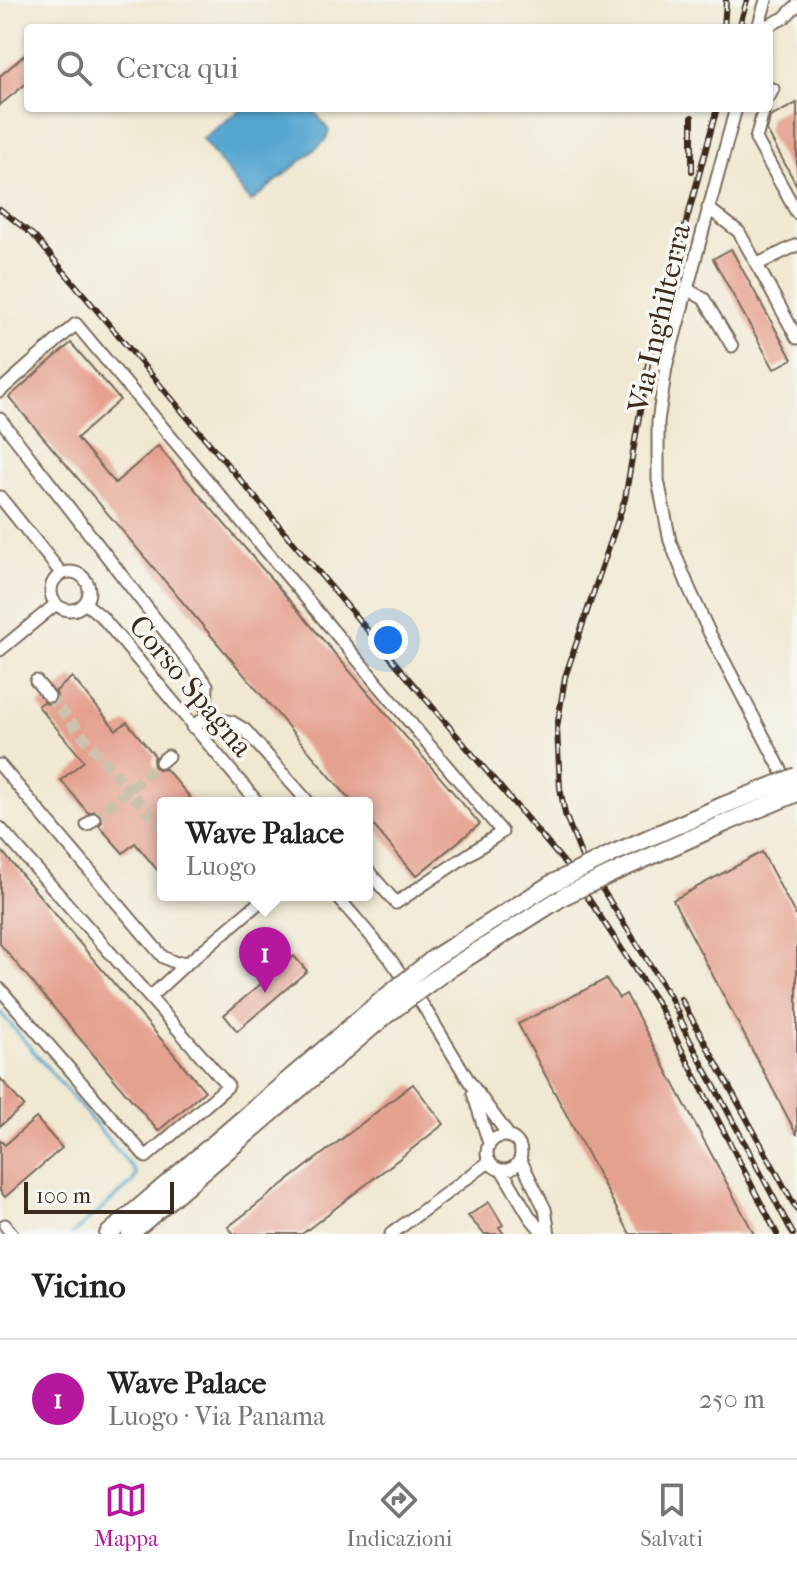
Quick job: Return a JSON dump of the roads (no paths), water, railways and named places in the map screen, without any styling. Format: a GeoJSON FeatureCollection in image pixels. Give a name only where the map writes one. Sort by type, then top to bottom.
{"type":"FeatureCollection","features":[{"type":"Feature","properties":{"kind":"highway"},"geometry":{"type":"LineString","coordinates":[[108,1234],[381,1010],[551,884],[618,861],[726,814],[797,776]]}},
{"type":"Feature","properties":{"kind":"highway"},"geometry":{"type":"LineString","coordinates":[[726,814],[797,793]]}},
{"type":"Feature","properties":{"kind":"highway"},"geometry":{"type":"LineString","coordinates":[[438,966],[564,896],[618,861]]}},
{"type":"Feature","properties":{"kind":"highway"},"geometry":{"type":"LineString","coordinates":[[130,1234],[381,1010]]}},
{"type":"Feature","properties":{"kind":"street"},"geometry":{"type":"LineString","coordinates":[[762,24],[766,0]]}},
{"type":"Feature","properties":{"kind":"street"},"geometry":{"type":"LineString","coordinates":[[770,24],[784,18],[797,5]]}},
{"type":"Feature","properties":{"kind":"street","name":"Via Inghilterra"},"geometry":{"type":"LineString","coordinates":[[735,112],[666,367],[658,422],[658,480],[670,541],[710,634],[797,801]]}},
{"type":"Feature","properties":{"kind":"street"},"geometry":{"type":"LineString","coordinates":[[763,112],[756,139],[797,213]]}},
{"type":"Feature","properties":{"kind":"street"},"geometry":{"type":"LineString","coordinates":[[708,208],[739,232],[797,338]]}},
{"type":"Feature","properties":{"kind":"street"},"geometry":{"type":"LineString","coordinates":[[758,264],[797,245]]}},
{"type":"Feature","properties":{"kind":"street"},"geometry":{"type":"LineString","coordinates":[[687,289],[704,299],[732,346]]}},
{"type":"Feature","properties":{"kind":"street"},"geometry":{"type":"LineString","coordinates":[[0,391],[76,324],[502,832],[396,903],[373,877]]}},
{"type":"Feature","properties":{"kind":"street"},"geometry":{"type":"LineString","coordinates":[[0,419],[207,685],[206,717]]}},
{"type":"Feature","properties":{"kind":"street","name":"Corso Spagna"},"geometry":{"type":"LineString","coordinates":[[0,497],[62,574],[74,572],[84,578],[89,587],[85,603],[102,617],[253,797]]}},
{"type":"Feature","properties":{"kind":"street"},"geometry":{"type":"LineString","coordinates":[[62,574],[51,588],[56,604],[74,610],[85,603]]}},
{"type":"Feature","properties":{"kind":"street"},"geometry":{"type":"LineString","coordinates":[[0,650],[56,604]]}},
{"type":"Feature","properties":{"kind":"street"},"geometry":{"type":"LineString","coordinates":[[36,681],[49,696]]}},
{"type":"Feature","properties":{"kind":"street"},"geometry":{"type":"LineString","coordinates":[[192,727],[206,717],[232,722],[245,730],[304,797]]}},
{"type":"Feature","properties":{"kind":"street"},"geometry":{"type":"LineString","coordinates":[[0,765],[163,957],[176,963],[189,962]]}},
{"type":"Feature","properties":{"kind":"street"},"geometry":{"type":"LineString","coordinates":[[0,828],[228,1086],[146,1157],[0,989]]}},
{"type":"Feature","properties":{"kind":"street"},"geometry":{"type":"LineString","coordinates":[[150,997],[261,901]]}},
{"type":"Feature","properties":{"kind":"street"},"geometry":{"type":"LineString","coordinates":[[341,901],[388,956],[424,1007],[469,1081],[521,1148],[520,1159],[545,1209],[546,1234]]}},
{"type":"Feature","properties":{"kind":"street"},"geometry":{"type":"LineString","coordinates":[[469,1081],[489,1143],[486,1154],[489,1162],[502,1170],[530,1217],[546,1234]]}},
{"type":"Feature","properties":{"kind":"street"},"geometry":{"type":"LineString","coordinates":[[489,1143],[498,1136],[509,1136]]}},
{"type":"Feature","properties":{"kind":"street"},"geometry":{"type":"LineString","coordinates":[[502,1170],[513,1168],[520,1159]]}},
{"type":"Feature","properties":{"kind":"street"},"geometry":{"type":"LineString","coordinates":[[391,1234],[489,1162]]}},
{"type":"Feature","properties":{"kind":"water"},"geometry":{"type":"Polygon","coordinates":[[[238,112],[315,112],[329,131],[325,141],[251,202],[202,139],[238,112]]]}},
{"type":"Feature","properties":{"kind":"waterway"},"geometry":{"type":"LineString","coordinates":[[0,1012],[136,1175],[132,1183],[72,1234]]}},
{"type":"Feature","properties":{"kind":"tunnel"},"geometry":{"type":"LineString","coordinates":[[49,696],[157,823]]}},
{"type":"Feature","properties":{"kind":"tunnel"},"geometry":{"type":"LineString","coordinates":[[94,819],[161,762]]}},
{"type":"Feature","properties":{"kind":"railway"},"geometry":{"type":"LineString","coordinates":[[724,24],[726,0]]}},
{"type":"Feature","properties":{"kind":"railway"},"geometry":{"type":"LineString","coordinates":[[740,24],[747,0]]}},
{"type":"Feature","properties":{"kind":"railway"},"geometry":{"type":"LineString","coordinates":[[685,1028],[669,995],[582,857],[565,814],[560,788],[557,728],[565,677],[625,499],[648,364],[716,112]]}},
{"type":"Feature","properties":{"kind":"railway"},"geometry":{"type":"LineString","coordinates":[[692,117],[692,171]]}},
{"type":"Feature","properties":{"kind":"railway"},"geometry":{"type":"LineString","coordinates":[[0,209],[34,236],[567,866],[659,1006],[777,1234]]}},
{"type":"Feature","properties":{"kind":"railway"},"geometry":{"type":"LineString","coordinates":[[681,999],[797,1210]]}},
{"type":"Feature","properties":{"kind":"railway"},"geometry":{"type":"LineString","coordinates":[[679,1020],[793,1234]]}},
{"type":"Feature","properties":{"kind":"place","name":"Wave Palace"},"geometry":{"type":"Point","coordinates":[265,993]}}]}
